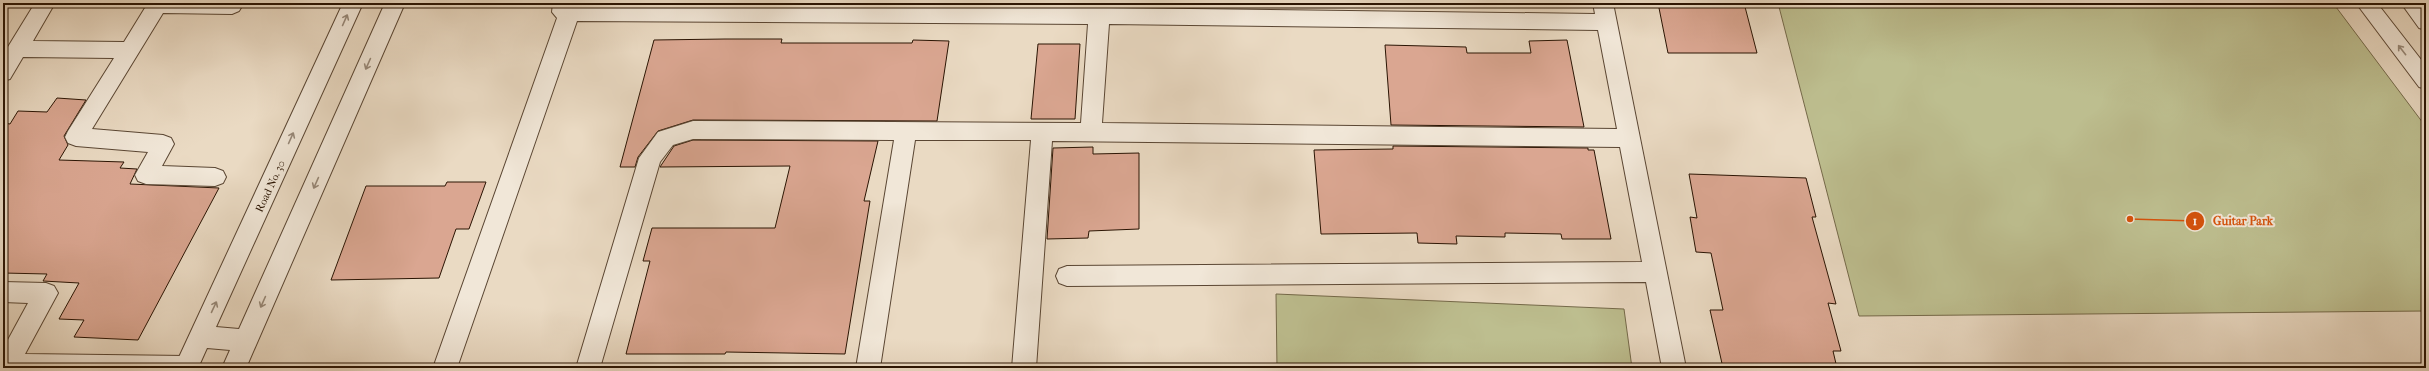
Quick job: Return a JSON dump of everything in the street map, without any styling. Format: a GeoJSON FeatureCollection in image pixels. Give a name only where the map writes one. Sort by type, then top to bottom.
{"type":"FeatureCollection","features":[{"type":"Feature","properties":{"kind":"street"},"geometry":{"type":"LineString","coordinates":[[3,73],[45,3]]}},
{"type":"Feature","properties":{"kind":"street","name":"Road No. 30"},"geometry":{"type":"LineString","coordinates":[[186,368],[353,3]]}},
{"type":"Feature","properties":{"kind":"street"},"geometry":{"type":"LineString","coordinates":[[234,368],[395,3]]}},
{"type":"Feature","properties":{"kind":"street"},"geometry":{"type":"LineString","coordinates":[[2366,3],[2426,81]]}},
{"type":"Feature","properties":{"kind":"street"},"geometry":{"type":"LineString","coordinates":[[2411,3],[2426,22]]}},
{"type":"Feature","properties":{"kind":"street"},"geometry":{"type":"LineString","coordinates":[[215,177],[146,175],[163,144],[76,137],[157,5],[232,6]]}},
{"type":"Feature","properties":{"kind":"street"},"geometry":{"type":"LineString","coordinates":[[444,368],[566,8],[1100,9],[1605,13],[1674,368]]}},
{"type":"Feature","properties":{"kind":"street"},"geometry":{"type":"LineString","coordinates":[[1091,132],[1100,9]]}},
{"type":"Feature","properties":{"kind":"street"},"geometry":{"type":"LineString","coordinates":[[18,48],[129,50]]}},
{"type":"Feature","properties":{"kind":"street"},"geometry":{"type":"LineString","coordinates":[[588,368],[650,158],[666,138],[693,130],[1091,132],[1629,138]]}},
{"type":"Feature","properties":{"kind":"street"},"geometry":{"type":"LineString","coordinates":[[868,368],[906,131]]}},
{"type":"Feature","properties":{"kind":"street"},"geometry":{"type":"LineString","coordinates":[[1024,368],[1042,132]]}},
{"type":"Feature","properties":{"kind":"street"},"geometry":{"type":"LineString","coordinates":[[1067,276],[1656,272]]}},
{"type":"Feature","properties":{"kind":"street"},"geometry":{"type":"LineString","coordinates":[[3,292],[46,293],[6,366],[186,368]]}},
{"type":"Feature","properties":{"kind":"street"},"geometry":{"type":"LineString","coordinates":[[200,337],[247,340]]}},
{"type":"Feature","properties":{"kind":"green space"},"geometry":{"type":"Polygon","coordinates":[[[1778,3],[2333,3],[2426,127],[2426,311],[1859,316],[1778,3]]]}},
{"type":"Feature","properties":{"kind":"green space"},"geometry":{"type":"Polygon","coordinates":[[[1276,294],[1624,309],[1632,368],[1277,368],[1276,294]]]}},
{"type":"Feature","properties":{"kind":"building"},"geometry":{"type":"Polygon","coordinates":[[[1658,3],[1744,3],[1757,53],[1668,53],[1658,3]]]}},
{"type":"Feature","properties":{"kind":"building"},"geometry":{"type":"Polygon","coordinates":[[[782,39],[781,43],[912,43],[913,40],[949,41],[937,121],[693,120],[658,131],[638,157],[635,167],[620,167],[654,40],[782,39]]]}},
{"type":"Feature","properties":{"kind":"building"},"geometry":{"type":"Polygon","coordinates":[[[1567,40],[1584,127],[1391,125],[1385,45],[1466,47],[1467,53],[1531,53],[1529,41],[1567,40]]]}},
{"type":"Feature","properties":{"kind":"building"},"geometry":{"type":"Polygon","coordinates":[[[1038,44],[1080,44],[1075,119],[1031,119],[1038,44]]]}},
{"type":"Feature","properties":{"kind":"building"},"geometry":{"type":"Polygon","coordinates":[[[57,98],[86,100],[64,136],[68,145],[59,160],[124,162],[120,168],[137,169],[130,184],[219,188],[138,340],[74,337],[84,320],[59,319],[79,283],[43,281],[47,274],[3,273],[3,123],[10,124],[18,111],[47,112],[57,98]]]}},
{"type":"Feature","properties":{"kind":"building"},"geometry":{"type":"Polygon","coordinates":[[[693,140],[878,141],[864,201],[870,201],[845,354],[726,352],[725,354],[626,354],[650,261],[643,261],[652,228],[775,228],[790,166],[660,167],[674,146],[693,140]]]}},
{"type":"Feature","properties":{"kind":"building"},"geometry":{"type":"Polygon","coordinates":[[[1393,146],[1588,148],[1588,150],[1594,150],[1611,239],[1562,239],[1561,234],[1505,233],[1505,237],[1456,236],[1457,244],[1418,243],[1417,233],[1321,234],[1314,150],[1393,149],[1393,146]]]}},
{"type":"Feature","properties":{"kind":"building"},"geometry":{"type":"Polygon","coordinates":[[[1093,147],[1093,154],[1139,153],[1139,229],[1089,231],[1088,238],[1047,239],[1053,148],[1093,147]]]}},
{"type":"Feature","properties":{"kind":"building"},"geometry":{"type":"Polygon","coordinates":[[[1689,174],[1806,178],[1816,217],[1812,217],[1836,304],[1828,303],[1841,351],[1833,351],[1837,368],[1723,368],[1710,310],[1723,310],[1711,253],[1696,252],[1690,217],[1697,218],[1689,174]]]}},
{"type":"Feature","properties":{"kind":"building"},"geometry":{"type":"Polygon","coordinates":[[[447,182],[486,182],[469,229],[456,229],[439,278],[331,280],[366,186],[445,186],[447,182]]]}},
{"type":"Feature","properties":{"kind":"place","name":"Guitar Park"},"geometry":{"type":"Point","coordinates":[2130,219]}}]}
